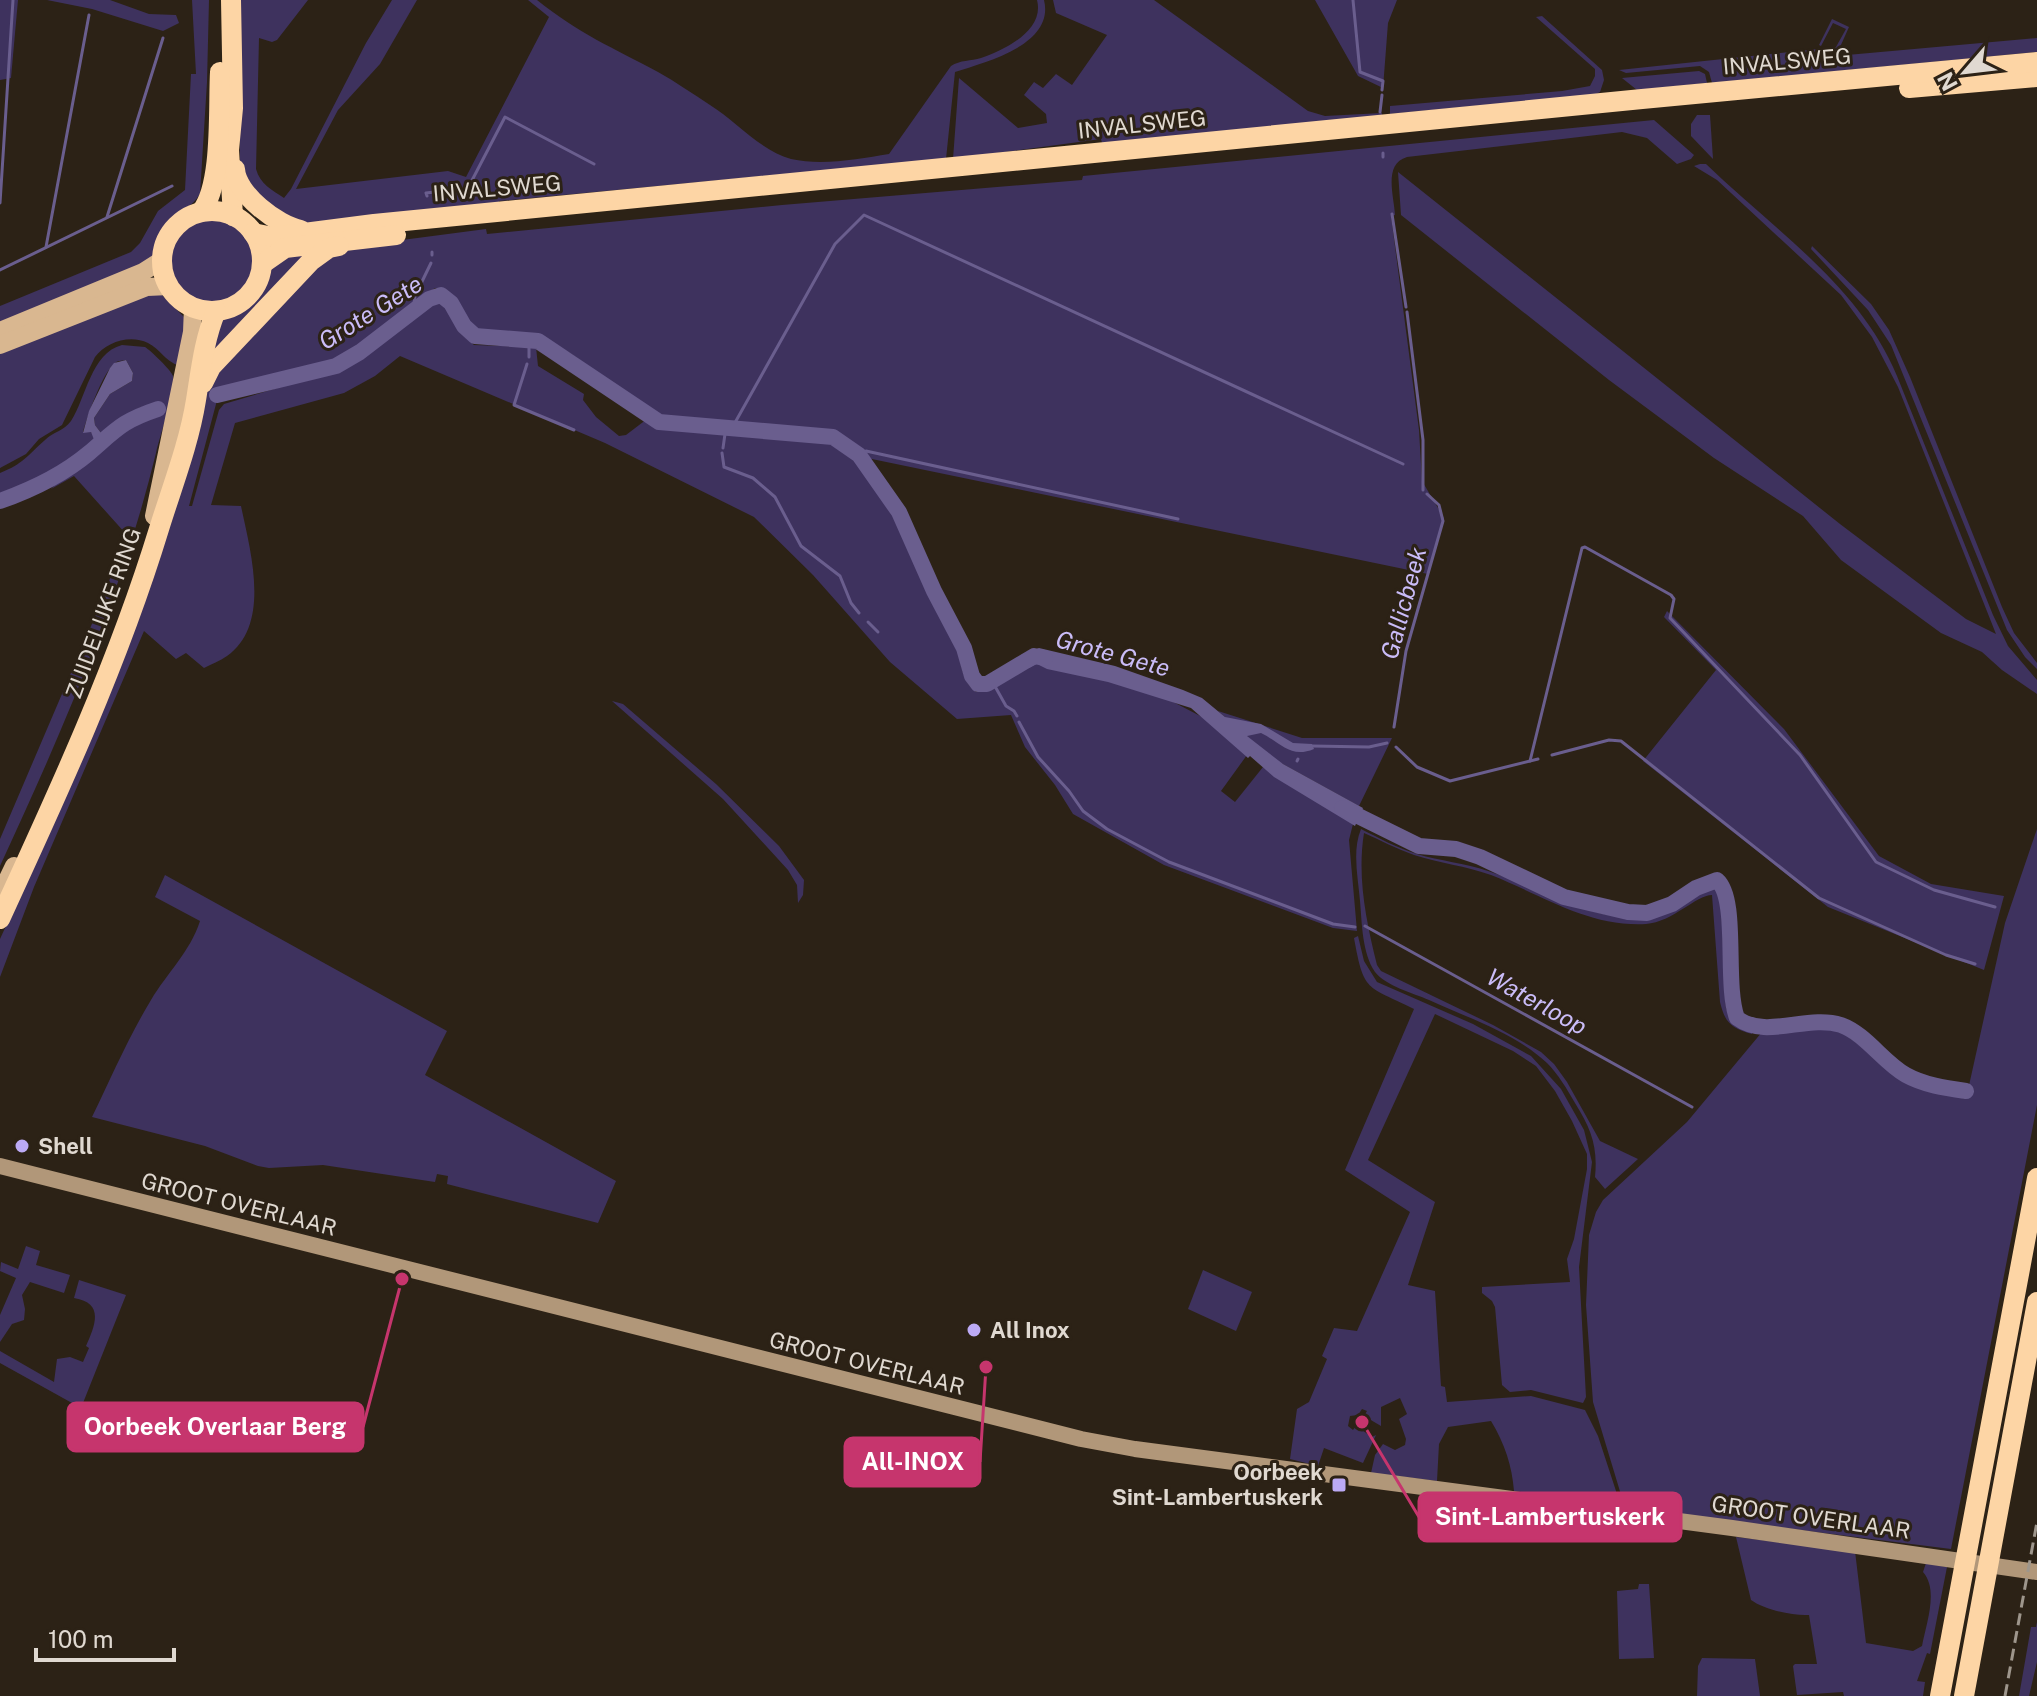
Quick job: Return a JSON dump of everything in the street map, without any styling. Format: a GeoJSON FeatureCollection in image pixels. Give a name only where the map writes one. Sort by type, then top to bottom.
{"type":"FeatureCollection","features":[{"type":"Feature","properties":{"kind":"highway"},"geometry":{"type":"LineString","coordinates":[[201,212],[212,195],[217,143],[221,0]]}},
{"type":"Feature","properties":{"kind":"highway"},"geometry":{"type":"LineString","coordinates":[[231,0],[235,178],[240,189],[285,227],[309,231]]}},
{"type":"Feature","properties":{"kind":"highway","name":"INVALSWEG"},"geometry":{"type":"LineString","coordinates":[[253,233],[273,237],[309,231],[2037,62]]}},
{"type":"Feature","properties":{"kind":"highway","name":"INVALSWEG"},"geometry":{"type":"LineString","coordinates":[[262,264],[285,248],[334,241],[1654,111],[2037,77]]}},
{"type":"Feature","properties":{"kind":"highway"},"geometry":{"type":"LineString","coordinates":[[232,131],[229,150],[233,216]]}},
{"type":"Feature","properties":{"kind":"highway"},"geometry":{"type":"LineString","coordinates":[[216,211],[233,216],[253,233],[260,247],[262,264],[249,294],[235,305],[216,311],[183,302],[169,286],[162,260],[171,232],[183,220],[201,212],[216,211]]}},
{"type":"Feature","properties":{"kind":"highway"},"geometry":{"type":"LineString","coordinates":[[196,401],[211,367],[311,261],[329,248],[354,241]]}},
{"type":"Feature","properties":{"kind":"highway","name":"ZUIDELIJKE RING"},"geometry":{"type":"LineString","coordinates":[[0,919],[88,726],[119,646],[159,531],[196,401],[208,330],[216,311]]}},
{"type":"Feature","properties":{"kind":"highway"},"geometry":{"type":"LineString","coordinates":[[1940,1696],[2037,1178]]}},
{"type":"Feature","properties":{"kind":"highway"},"geometry":{"type":"LineString","coordinates":[[1964,1696],[2037,1302]]}},
{"type":"Feature","properties":{"kind":"main road"},"geometry":{"type":"LineString","coordinates":[[0,331],[143,272],[162,260]]}},
{"type":"Feature","properties":{"kind":"main road"},"geometry":{"type":"LineString","coordinates":[[0,345],[147,287],[169,286]]}},
{"type":"Feature","properties":{"kind":"main road","name":"ZUIDELIJKE RING"},"geometry":{"type":"LineString","coordinates":[[0,895],[81,718],[153,522],[192,332],[193,307]]}},
{"type":"Feature","properties":{"kind":"main road","name":"GROOT OVERLAAR"},"geometry":{"type":"LineString","coordinates":[[0,1166],[1081,1439],[1164,1453],[1976,1561],[2037,1572]]}},
{"type":"Feature","properties":{"kind":"shaded area"},"geometry":{"type":"Polygon","coordinates":[[[0,0],[18,0],[11,78],[0,80],[0,0]]]}},
{"type":"Feature","properties":{"kind":"shaded area"},"geometry":{"type":"Polygon","coordinates":[[[47,0],[110,0],[149,14],[176,15],[179,23],[163,31],[92,9],[47,0]]]}},
{"type":"Feature","properties":{"kind":"shaded area"},"geometry":{"type":"Polygon","coordinates":[[[192,0],[209,0],[200,194],[167,224],[151,260],[0,326],[0,306],[131,252],[140,243],[158,211],[185,190],[191,74],[196,74],[192,0]]]}},
{"type":"Feature","properties":{"kind":"shaded area"},"geometry":{"type":"Polygon","coordinates":[[[239,0],[308,0],[277,40],[272,42],[259,38],[256,169],[263,183],[284,198],[392,0],[417,0],[380,64],[338,110],[296,189],[448,171],[466,177],[549,17],[528,0],[537,0],[581,31],[671,80],[769,149],[791,159],[815,162],[889,154],[951,66],[991,54],[1021,37],[1035,21],[1037,0],[1044,0],[1045,16],[1029,40],[1015,49],[955,72],[946,159],[499,201],[499,207],[299,226],[247,189],[240,171],[239,0]]]}},
{"type":"Feature","properties":{"kind":"shaded area"},"geometry":{"type":"Polygon","coordinates":[[[1053,0],[1154,0],[1308,111],[1325,116],[1382,113],[1382,116],[1102,143],[1101,139],[953,159],[959,78],[1018,128],[1047,123],[1046,114],[1024,95],[1034,82],[1043,88],[1056,74],[1072,85],[1107,35],[1056,13],[1053,0]]]}},
{"type":"Feature","properties":{"kind":"shaded area"},"geometry":{"type":"Polygon","coordinates":[[[1315,0],[1397,0],[1388,23],[1383,88],[1358,76],[1315,0]]]}},
{"type":"Feature","properties":{"kind":"shaded area"},"geometry":{"type":"Polygon","coordinates":[[[1542,16],[1602,70],[1604,80],[1600,92],[1390,114],[1390,106],[1590,86],[1595,69],[1536,17],[1542,16]]]}},
{"type":"Feature","properties":{"kind":"shaded area"},"geometry":{"type":"Polygon","coordinates":[[[1832,19],[1849,27],[1836,56],[2037,38],[2037,52],[1712,83],[1709,72],[1700,66],[1626,73],[1619,70],[1836,47],[1846,29],[1833,23],[1819,45],[1832,19]]]}},
{"type":"Feature","properties":{"kind":"shaded area"},"geometry":{"type":"Polygon","coordinates":[[[1699,71],[1705,74],[1707,83],[1637,90],[1622,78],[1699,71]]]}},
{"type":"Feature","properties":{"kind":"shaded area"},"geometry":{"type":"Polygon","coordinates":[[[1697,115],[1710,115],[1713,159],[1691,136],[1691,124],[1697,115]]]}},
{"type":"Feature","properties":{"kind":"shaded area"},"geometry":{"type":"Polygon","coordinates":[[[1654,120],[1694,155],[1691,159],[1677,164],[1647,138],[1622,132],[1407,157],[1395,166],[1392,182],[1395,215],[1391,216],[1419,430],[1422,481],[1444,518],[1428,574],[867,458],[833,432],[663,418],[570,353],[537,335],[480,333],[444,288],[435,288],[364,342],[317,368],[220,389],[189,506],[192,506],[219,410],[224,404],[344,368],[363,358],[438,301],[449,308],[474,345],[536,347],[538,366],[584,394],[583,400],[596,417],[619,436],[626,435],[647,419],[659,428],[834,444],[851,455],[866,471],[893,512],[953,636],[967,682],[976,692],[985,691],[1036,660],[1154,692],[1206,719],[1247,755],[1221,791],[1235,802],[1263,767],[1353,824],[1349,840],[1357,931],[1333,928],[1164,865],[1073,814],[1025,747],[1011,715],[957,719],[890,662],[813,575],[754,517],[605,443],[400,356],[375,376],[344,393],[235,423],[211,505],[241,506],[254,586],[254,606],[249,625],[241,642],[227,656],[204,668],[186,653],[176,659],[144,631],[34,887],[0,977],[0,939],[75,775],[212,374],[304,275],[341,248],[486,229],[487,234],[1082,180],[1083,176],[1654,120]]]}},
{"type":"Feature","properties":{"kind":"shaded area"},"geometry":{"type":"Polygon","coordinates":[[[1706,164],[1813,261],[1861,314],[1881,344],[1897,376],[1993,615],[2008,646],[2037,680],[2037,694],[1982,652],[1941,633],[1841,560],[1803,516],[1714,458],[1609,380],[1401,215],[1398,172],[1840,524],[1966,619],[1996,634],[1898,387],[1872,337],[1841,295],[1717,180],[1694,166],[1706,164]]]}},
{"type":"Feature","properties":{"kind":"shaded area"},"geometry":{"type":"Polygon","coordinates":[[[211,219],[234,226],[246,238],[253,261],[246,284],[234,296],[211,303],[188,296],[176,284],[169,261],[176,238],[188,226],[211,219]]]}},
{"type":"Feature","properties":{"kind":"shaded area"},"geometry":{"type":"Polygon","coordinates":[[[327,245],[204,370],[219,318],[250,300],[263,283],[271,262],[327,245]]]}},
{"type":"Feature","properties":{"kind":"shaded area"},"geometry":{"type":"Polygon","coordinates":[[[1812,246],[1871,304],[1889,330],[2002,607],[2014,633],[2037,663],[2037,669],[2007,630],[1891,345],[1868,310],[1811,249],[1812,246]]]}},
{"type":"Feature","properties":{"kind":"shaded area"},"geometry":{"type":"Polygon","coordinates":[[[148,293],[162,295],[185,318],[179,366],[141,340],[119,341],[105,347],[95,357],[62,425],[39,439],[26,454],[0,468],[0,350],[148,293]]]}},
{"type":"Feature","properties":{"kind":"shaded area"},"geometry":{"type":"Polygon","coordinates":[[[122,345],[145,347],[169,370],[173,384],[169,404],[142,507],[108,612],[46,765],[0,866],[0,839],[103,598],[126,534],[74,476],[51,489],[67,473],[88,462],[123,429],[145,418],[158,417],[159,402],[139,408],[101,433],[94,418],[110,394],[132,381],[133,373],[126,360],[117,362],[109,369],[100,386],[85,425],[83,432],[91,432],[95,438],[90,446],[53,472],[0,496],[0,473],[20,463],[71,421],[96,366],[103,357],[122,345]]]}},
{"type":"Feature","properties":{"kind":"shaded area"},"geometry":{"type":"Polygon","coordinates":[[[126,360],[133,373],[132,381],[110,394],[94,418],[101,433],[95,442],[91,432],[83,433],[89,411],[110,368],[114,363],[126,360]]]}},
{"type":"Feature","properties":{"kind":"shaded area"},"geometry":{"type":"Polygon","coordinates":[[[1667,611],[1784,729],[1879,856],[1931,884],[2004,896],[1984,970],[1828,907],[1643,761],[1716,670],[1664,617],[1667,611]]]}},
{"type":"Feature","properties":{"kind":"shaded area"},"geometry":{"type":"Polygon","coordinates":[[[1039,648],[1115,666],[1202,698],[1225,717],[1261,724],[1293,743],[1312,744],[1314,749],[1298,752],[1261,733],[1247,736],[1283,764],[1363,808],[1355,826],[1274,777],[1191,708],[1037,664],[1029,668],[1021,655],[1039,648]]]}},
{"type":"Feature","properties":{"kind":"shaded area"},"geometry":{"type":"Polygon","coordinates":[[[612,701],[623,704],[716,784],[779,846],[804,880],[803,895],[798,903],[797,885],[788,870],[723,799],[612,701]]]}},
{"type":"Feature","properties":{"kind":"shaded area"},"geometry":{"type":"Polygon","coordinates":[[[1218,711],[1302,738],[1392,738],[1359,806],[1270,757],[1218,711]]]}},
{"type":"Feature","properties":{"kind":"shaded area"},"geometry":{"type":"Polygon","coordinates":[[[1361,829],[1410,852],[1488,871],[1604,914],[1653,917],[1712,887],[1717,890],[1721,903],[1726,1008],[1733,1022],[1752,1034],[1730,1024],[1722,1009],[1712,895],[1656,922],[1625,924],[1585,915],[1491,875],[1414,855],[1364,833],[1362,866],[1366,916],[1381,971],[1493,1025],[1541,1052],[1554,1064],[1600,1141],[1638,1159],[1605,1189],[1595,1177],[1594,1147],[1585,1121],[1547,1063],[1506,1035],[1393,985],[1375,972],[1367,956],[1362,928],[1356,855],[1361,829]]]}},
{"type":"Feature","properties":{"kind":"shaded area"},"geometry":{"type":"Polygon","coordinates":[[[2037,829],[2037,1105],[1951,1549],[1625,1508],[1593,1402],[1586,1305],[1589,1235],[1603,1200],[1687,1122],[1762,1032],[1824,1027],[1841,1031],[1903,1079],[1923,1089],[1966,1099],[2005,923],[2037,829]]]}},
{"type":"Feature","properties":{"kind":"shaded area"},"geometry":{"type":"Polygon","coordinates":[[[165,875],[447,1031],[425,1075],[616,1181],[598,1223],[447,1184],[448,1176],[437,1174],[435,1182],[323,1165],[269,1168],[205,1146],[92,1117],[127,1043],[200,921],[155,897],[165,875]]]}},
{"type":"Feature","properties":{"kind":"shaded area"},"geometry":{"type":"Polygon","coordinates":[[[1358,936],[1364,961],[1377,982],[1473,1024],[1531,1056],[1561,1089],[1584,1130],[1592,1162],[1579,1267],[1586,1397],[1583,1403],[1531,1390],[1510,1392],[1502,1385],[1495,1307],[1482,1293],[1482,1287],[1570,1282],[1567,1259],[1574,1239],[1587,1154],[1555,1091],[1536,1066],[1513,1051],[1435,1014],[1368,1160],[1435,1202],[1408,1285],[1435,1291],[1441,1386],[1445,1387],[1447,1402],[1531,1396],[1585,1410],[1598,1436],[1616,1491],[1617,1500],[1613,1506],[1514,1491],[1507,1455],[1491,1421],[1448,1427],[1439,1444],[1437,1481],[1371,1473],[1375,1455],[1383,1444],[1395,1450],[1405,1445],[1399,1419],[1407,1414],[1400,1398],[1381,1407],[1381,1426],[1364,1416],[1367,1411],[1362,1409],[1358,1415],[1350,1416],[1348,1426],[1353,1430],[1356,1426],[1372,1437],[1376,1435],[1363,1463],[1324,1448],[1318,1466],[1290,1459],[1297,1409],[1309,1402],[1327,1359],[1322,1356],[1334,1328],[1357,1331],[1410,1212],[1345,1170],[1414,1009],[1370,985],[1357,956],[1354,938],[1358,936]]]}},
{"type":"Feature","properties":{"kind":"shaded area"},"geometry":{"type":"Polygon","coordinates":[[[26,1246],[40,1251],[36,1265],[70,1275],[64,1293],[30,1282],[22,1295],[24,1320],[12,1324],[0,1342],[0,1315],[16,1278],[0,1271],[1,1262],[18,1269],[26,1246]]]}},
{"type":"Feature","properties":{"kind":"shaded area"},"geometry":{"type":"Polygon","coordinates":[[[1203,1270],[1252,1292],[1236,1331],[1188,1309],[1203,1270]]]}},
{"type":"Feature","properties":{"kind":"shaded area"},"geometry":{"type":"Polygon","coordinates":[[[79,1280],[126,1295],[81,1408],[0,1363],[0,1351],[54,1382],[57,1359],[70,1357],[83,1362],[95,1316],[90,1305],[74,1298],[79,1280]]]}},
{"type":"Feature","properties":{"kind":"shaded area"},"geometry":{"type":"Polygon","coordinates":[[[1736,1537],[1855,1551],[1866,1643],[1913,1651],[1922,1646],[1930,1608],[1930,1588],[1923,1572],[1926,1563],[1947,1567],[1930,1654],[1927,1653],[1917,1681],[1925,1682],[1923,1696],[1844,1696],[1843,1692],[1797,1695],[1793,1666],[1817,1664],[1809,1615],[1779,1612],[1751,1600],[1736,1537]]]}},
{"type":"Feature","properties":{"kind":"shaded area"},"geometry":{"type":"Polygon","coordinates":[[[1639,1584],[1649,1584],[1654,1658],[1619,1659],[1617,1591],[1638,1589],[1639,1584]]]}},
{"type":"Feature","properties":{"kind":"shaded area"},"geometry":{"type":"Polygon","coordinates":[[[2037,1622],[2037,1662],[2029,1696],[2019,1696],[2031,1627],[2036,1627],[2037,1622]]]}},
{"type":"Feature","properties":{"kind":"shaded area"},"geometry":{"type":"Polygon","coordinates":[[[1702,1658],[1755,1659],[1760,1696],[1697,1696],[1698,1666],[1702,1658]]]}},
{"type":"Feature","properties":{"kind":"waterway"},"geometry":{"type":"LineString","coordinates":[[0,203],[13,0]]}},
{"type":"Feature","properties":{"kind":"waterway","name":"Gallicbeek"},"geometry":{"type":"LineString","coordinates":[[1353,0],[1360,72],[1383,81],[1382,90]]}},
{"type":"Feature","properties":{"kind":"waterway"},"geometry":{"type":"LineString","coordinates":[[46,247],[89,15]]}},
{"type":"Feature","properties":{"kind":"waterway"},"geometry":{"type":"LineString","coordinates":[[107,217],[163,38]]}},
{"type":"Feature","properties":{"kind":"waterway","name":"Gallicbeek"},"geometry":{"type":"LineString","coordinates":[[1380,112],[1382,95]]}},
{"type":"Feature","properties":{"kind":"waterway"},"geometry":{"type":"LineString","coordinates":[[427,196],[426,193],[468,188],[505,117],[594,164]]}},
{"type":"Feature","properties":{"kind":"waterway"},"geometry":{"type":"LineString","coordinates":[[0,270],[172,186]]}},
{"type":"Feature","properties":{"kind":"waterway","name":"Gallicbeek"},"geometry":{"type":"LineString","coordinates":[[1392,214],[1406,307]]}},
{"type":"Feature","properties":{"kind":"waterway"},"geometry":{"type":"LineString","coordinates":[[732,428],[835,244],[864,215],[1403,464]]}},
{"type":"Feature","properties":{"kind":"waterway"},"geometry":{"type":"LineString","coordinates":[[413,312],[415,296],[431,263]]}},
{"type":"Feature","properties":{"kind":"waterway","name":"Grote Gete"},"geometry":{"type":"LineString","coordinates":[[217,395],[336,366],[360,352],[429,299],[441,295],[451,303],[464,326],[475,336],[538,341],[659,422],[833,437],[859,455],[899,512],[978,684],[987,684],[1034,656],[1045,658]]}},
{"type":"Feature","properties":{"kind":"waterway","name":"Gallicbeek"},"geometry":{"type":"LineString","coordinates":[[1407,312],[1423,440],[1423,490]]}},
{"type":"Feature","properties":{"kind":"waterway"},"geometry":{"type":"LineString","coordinates":[[529,340],[529,357]]}},
{"type":"Feature","properties":{"kind":"waterway"},"geometry":{"type":"LineString","coordinates":[[527,364],[514,405],[574,430]]}},
{"type":"Feature","properties":{"kind":"waterway","name":"Grote Gete"},"geometry":{"type":"LineString","coordinates":[[0,501],[58,475],[120,426],[158,409]]}},
{"type":"Feature","properties":{"kind":"waterway"},"geometry":{"type":"LineString","coordinates":[[723,448],[726,427]]}},
{"type":"Feature","properties":{"kind":"waterway"},"geometry":{"type":"LineString","coordinates":[[859,455],[866,451],[1178,519]]}},
{"type":"Feature","properties":{"kind":"waterway"},"geometry":{"type":"LineString","coordinates":[[722,453],[724,467],[753,478],[775,497],[801,546],[840,576],[851,603],[859,613]]}},
{"type":"Feature","properties":{"kind":"waterway","name":"Gallicbeek"},"geometry":{"type":"LineString","coordinates":[[1394,727],[1406,651],[1443,521],[1439,505],[1427,494]]}},
{"type":"Feature","properties":{"kind":"waterway"},"geometry":{"type":"LineString","coordinates":[[1530,761],[1582,548],[1585,547],[1671,595],[1674,599],[1670,618],[1800,755],[1876,862],[1934,890],[1995,907]]}},
{"type":"Feature","properties":{"kind":"waterway"},"geometry":{"type":"LineString","coordinates":[[868,622],[878,632]]}},
{"type":"Feature","properties":{"kind":"waterway"},"geometry":{"type":"LineString","coordinates":[[992,681],[1006,706],[1017,716]]}},
{"type":"Feature","properties":{"kind":"waterway"},"geometry":{"type":"LineString","coordinates":[[1019,722],[1038,757],[1083,811],[1107,829],[1169,862],[1333,924],[1355,927]]}},
{"type":"Feature","properties":{"kind":"waterway"},"geometry":{"type":"LineString","coordinates":[[1552,755],[1609,740],[1621,741],[1819,898],[1946,955],[1975,964]]}},
{"type":"Feature","properties":{"kind":"waterway","name":"Gallicbeek"},"geometry":{"type":"LineString","coordinates":[[1312,746],[1369,747],[1387,743]]}},
{"type":"Feature","properties":{"kind":"waterway"},"geometry":{"type":"LineString","coordinates":[[1396,747],[1417,767],[1450,781],[1538,759]]}},
{"type":"Feature","properties":{"kind":"waterway","name":"Grote Gete"},"geometry":{"type":"LineString","coordinates":[[1342,808],[1419,846],[1456,849],[1480,857],[1564,897],[1628,912],[1647,913],[1672,904],[1696,888],[1717,880],[1728,905],[1731,985],[1737,1018],[1761,1027],[1814,1022],[1841,1025],[1858,1035],[1906,1075],[1927,1084],[1966,1091]]}},
{"type":"Feature","properties":{"kind":"waterway","name":"Waterloop"},"geometry":{"type":"LineString","coordinates":[[1365,926],[1692,1107]]}},
{"type":"Feature","properties":{"kind":"railway"},"geometry":{"type":"LineString","coordinates":[[2005,1696],[2037,1522]]}},
{"type":"Feature","properties":{"kind":"place","name":"Shell"},"geometry":{"type":"Point","coordinates":[22,1146]}},
{"type":"Feature","properties":{"kind":"place","name":"Oorbeek Overlaar Berg"},"geometry":{"type":"Point","coordinates":[402,1279]}},
{"type":"Feature","properties":{"kind":"place","name":"All Inox"},"geometry":{"type":"Point","coordinates":[974,1330]}},
{"type":"Feature","properties":{"kind":"place","name":"All-INOX"},"geometry":{"type":"Point","coordinates":[986,1367]}},
{"type":"Feature","properties":{"kind":"place","name":"Sint-Lambertuskerk"},"geometry":{"type":"Point","coordinates":[1362,1422]}},
{"type":"Feature","properties":{"kind":"place","name":"Oorbeek Sint-Lambertuskerk"},"geometry":{"type":"Point","coordinates":[1339,1485]}}]}
